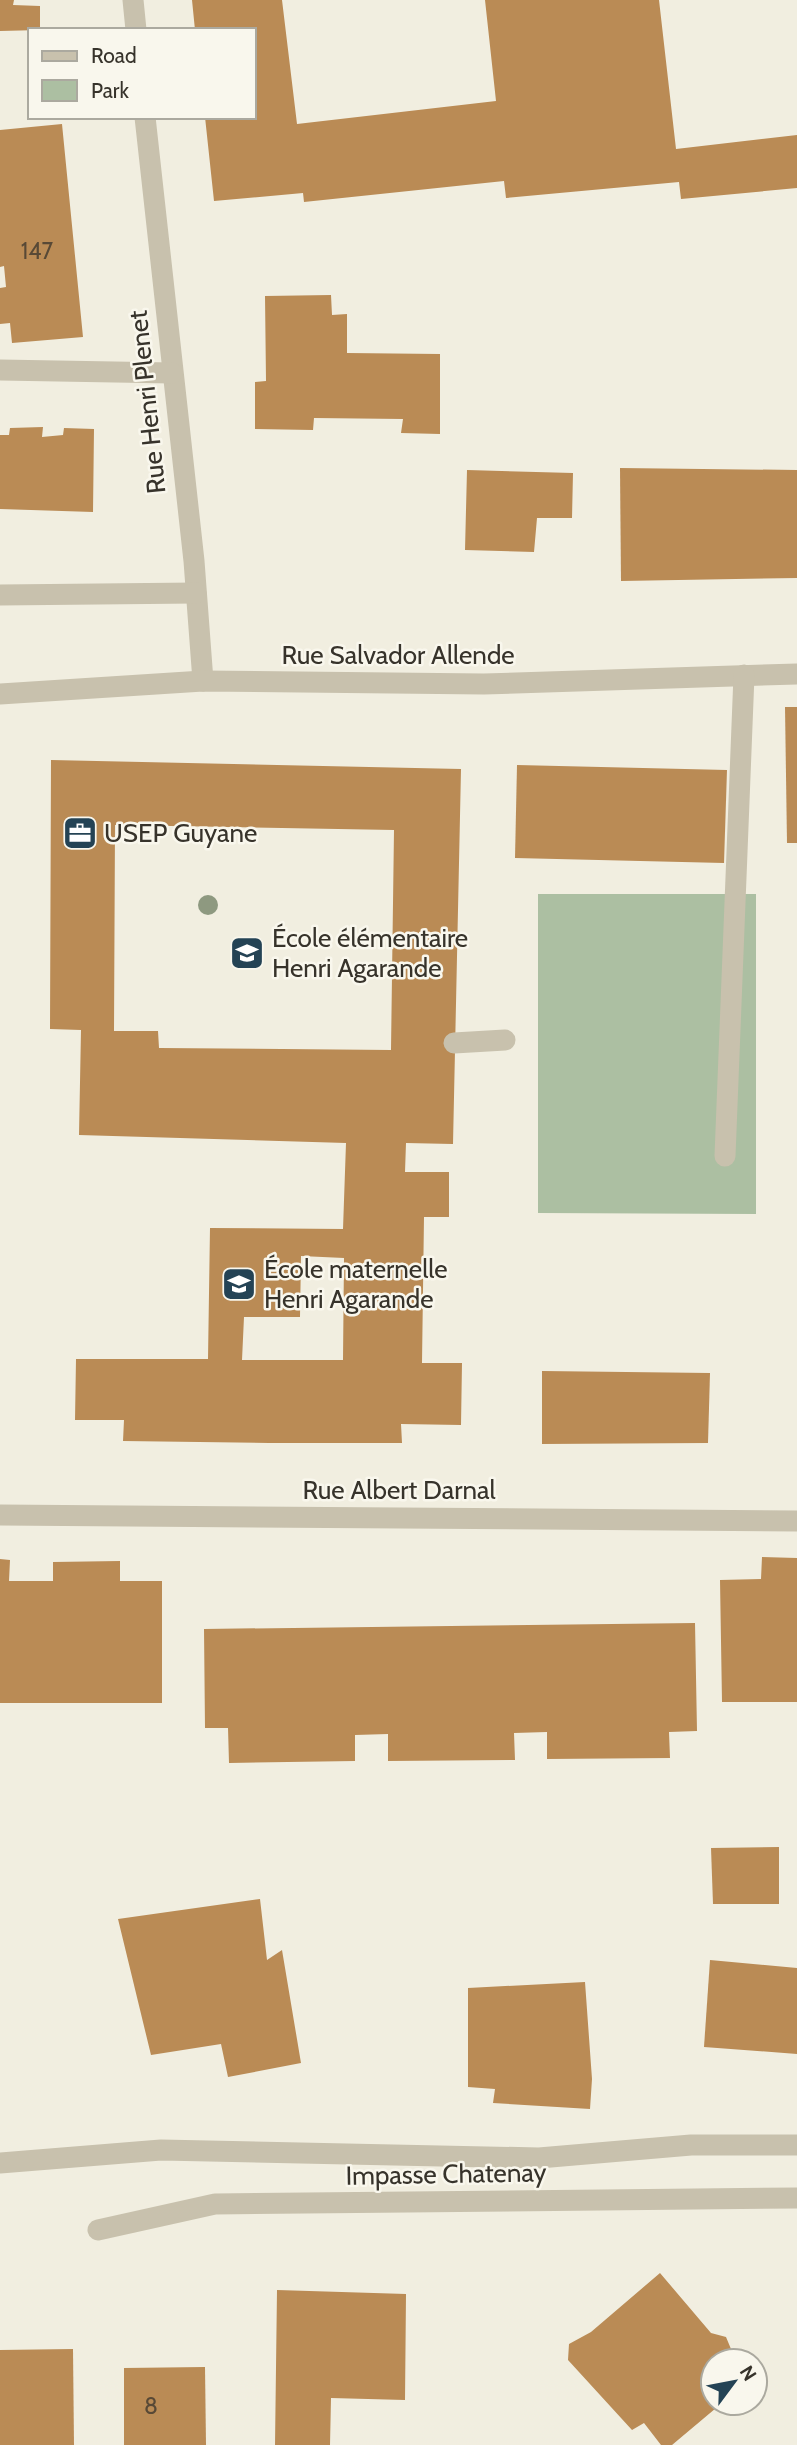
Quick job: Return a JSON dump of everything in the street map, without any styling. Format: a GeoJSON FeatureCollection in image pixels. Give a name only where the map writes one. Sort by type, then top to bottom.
{"type":"FeatureCollection","features":[{"type":"Feature","properties":{"kind":"street"},"geometry":{"type":"LineString","coordinates":[[133,0],[136,28]]}},
{"type":"Feature","properties":{"kind":"street","name":"Rue Henri Plenet"},"geometry":{"type":"LineString","coordinates":[[145,119],[203,681]]}},
{"type":"Feature","properties":{"kind":"street"},"geometry":{"type":"LineString","coordinates":[[0,370],[172,373]]}},
{"type":"Feature","properties":{"kind":"street"},"geometry":{"type":"LineString","coordinates":[[0,595],[196,593]]}},
{"type":"Feature","properties":{"kind":"street","name":"Rue Salvador Allende"},"geometry":{"type":"LineString","coordinates":[[0,694],[203,681],[484,684],[797,674]]}},
{"type":"Feature","properties":{"kind":"street"},"geometry":{"type":"LineString","coordinates":[[725,1156],[744,675]]}},
{"type":"Feature","properties":{"kind":"street"},"geometry":{"type":"LineString","coordinates":[[454,1043],[505,1040]]}},
{"type":"Feature","properties":{"kind":"street","name":"Rue Albert Darnal"},"geometry":{"type":"LineString","coordinates":[[0,1515],[797,1521]]}},
{"type":"Feature","properties":{"kind":"street"},"geometry":{"type":"LineString","coordinates":[[0,2163],[161,2150],[539,2158],[691,2146],[797,2145]]}},
{"type":"Feature","properties":{"kind":"street","name":"Impasse Chatenay"},"geometry":{"type":"LineString","coordinates":[[98,2230],[215,2204],[797,2198]]}},
{"type":"Feature","properties":{"kind":"green space"},"geometry":{"type":"Polygon","coordinates":[[[538,894],[756,894],[756,1214],[538,1213],[538,894]]]}},
{"type":"Feature","properties":{"kind":"building"},"geometry":{"type":"Polygon","coordinates":[[[0,0],[14,0],[13,5],[40,6],[40,28],[0,31],[0,0]]]}},
{"type":"Feature","properties":{"kind":"building"},"geometry":{"type":"Polygon","coordinates":[[[192,0],[282,0],[297,124],[496,101],[485,0],[659,0],[676,149],[797,135],[797,188],[681,199],[679,182],[506,198],[504,181],[304,202],[303,193],[214,201],[205,119],[256,119],[256,28],[195,28],[192,0]]]}},
{"type":"Feature","properties":{"kind":"building"},"geometry":{"type":"Polygon","coordinates":[[[62,124],[83,337],[12,343],[10,323],[0,324],[0,288],[6,287],[4,266],[0,267],[0,130],[62,124]]]}},
{"type":"Feature","properties":{"kind":"building"},"geometry":{"type":"Polygon","coordinates":[[[331,295],[332,315],[347,314],[347,353],[440,354],[440,434],[401,433],[403,419],[314,418],[313,430],[255,429],[255,382],[266,381],[265,296],[331,295]]]}},
{"type":"Feature","properties":{"kind":"building"},"geometry":{"type":"Polygon","coordinates":[[[43,427],[42,437],[63,435],[64,428],[94,429],[93,512],[0,509],[0,435],[9,435],[10,428],[43,427]]]}},
{"type":"Feature","properties":{"kind":"building"},"geometry":{"type":"Polygon","coordinates":[[[620,468],[797,470],[797,578],[621,581],[620,468]]]}},
{"type":"Feature","properties":{"kind":"building"},"geometry":{"type":"Polygon","coordinates":[[[467,470],[573,473],[572,518],[537,518],[534,552],[465,550],[467,470]]]}},
{"type":"Feature","properties":{"kind":"building"},"geometry":{"type":"Polygon","coordinates":[[[785,707],[797,707],[797,843],[787,843],[785,707]]]}},
{"type":"Feature","properties":{"kind":"building"},"geometry":{"type":"Polygon","coordinates":[[[51,760],[461,769],[453,1144],[406,1143],[405,1172],[449,1172],[449,1217],[424,1217],[422,1363],[462,1363],[461,1425],[401,1424],[402,1443],[269,1443],[123,1441],[124,1420],[75,1420],[76,1359],[208,1359],[210,1228],[343,1229],[346,1143],[79,1135],[81,1030],[50,1029],[51,760]],[[115,825],[114,1031],[158,1031],[159,1048],[391,1050],[394,830],[115,825]],[[301,1256],[300,1317],[244,1317],[242,1360],[343,1360],[344,1258],[301,1256]]]}},
{"type":"Feature","properties":{"kind":"building"},"geometry":{"type":"Polygon","coordinates":[[[517,765],[727,770],[724,863],[515,858],[517,765]]]}},
{"type":"Feature","properties":{"kind":"building"},"geometry":{"type":"Polygon","coordinates":[[[542,1371],[710,1373],[708,1443],[542,1444],[542,1371]]]}},
{"type":"Feature","properties":{"kind":"building"},"geometry":{"type":"Polygon","coordinates":[[[762,1557],[797,1558],[797,1702],[722,1702],[720,1580],[761,1579],[762,1557]]]}},
{"type":"Feature","properties":{"kind":"building"},"geometry":{"type":"Polygon","coordinates":[[[0,1559],[10,1560],[9,1581],[53,1581],[53,1562],[120,1561],[120,1581],[162,1581],[162,1703],[0,1703],[0,1559]]]}},
{"type":"Feature","properties":{"kind":"building"},"geometry":{"type":"Polygon","coordinates":[[[695,1623],[697,1731],[669,1732],[670,1758],[547,1759],[547,1732],[514,1733],[515,1760],[388,1761],[388,1734],[355,1735],[355,1761],[229,1763],[228,1728],[205,1728],[204,1629],[695,1623]]]}},
{"type":"Feature","properties":{"kind":"building"},"geometry":{"type":"Polygon","coordinates":[[[779,1847],[779,1904],[713,1904],[711,1848],[779,1847]]]}},
{"type":"Feature","properties":{"kind":"building"},"geometry":{"type":"Polygon","coordinates":[[[260,1899],[267,1960],[282,1950],[301,2063],[228,2077],[221,2044],[151,2055],[118,1919],[260,1899]]]}},
{"type":"Feature","properties":{"kind":"building"},"geometry":{"type":"Polygon","coordinates":[[[710,1960],[797,1968],[797,2054],[704,2047],[710,1960]]]}},
{"type":"Feature","properties":{"kind":"building"},"geometry":{"type":"Polygon","coordinates":[[[585,1982],[592,2079],[590,2109],[493,2103],[495,2089],[468,2087],[468,1988],[585,1982]]]}},
{"type":"Feature","properties":{"kind":"building"},"geometry":{"type":"Polygon","coordinates":[[[660,2273],[711,2333],[726,2337],[730,2347],[699,2347],[699,2417],[705,2417],[672,2445],[661,2445],[644,2423],[632,2430],[568,2360],[569,2344],[591,2332],[660,2273]]]}},
{"type":"Feature","properties":{"kind":"building"},"geometry":{"type":"Polygon","coordinates":[[[277,2290],[406,2294],[405,2400],[331,2398],[330,2445],[275,2445],[277,2290]]]}},
{"type":"Feature","properties":{"kind":"building"},"geometry":{"type":"Polygon","coordinates":[[[73,2349],[74,2445],[0,2445],[0,2350],[73,2349]]]}},
{"type":"Feature","properties":{"kind":"building"},"geometry":{"type":"Polygon","coordinates":[[[205,2367],[206,2445],[124,2445],[124,2368],[205,2367]]]}},
{"type":"Feature","properties":{"kind":"place","name":"USEP Guyane"},"geometry":{"type":"Point","coordinates":[80,833]}},
{"type":"Feature","properties":{"kind":"place","name":"École élémentaire Henri Agarande"},"geometry":{"type":"Point","coordinates":[247,953]}},
{"type":"Feature","properties":{"kind":"place","name":"École maternelle Henri Agarande"},"geometry":{"type":"Point","coordinates":[239,1284]}}]}
